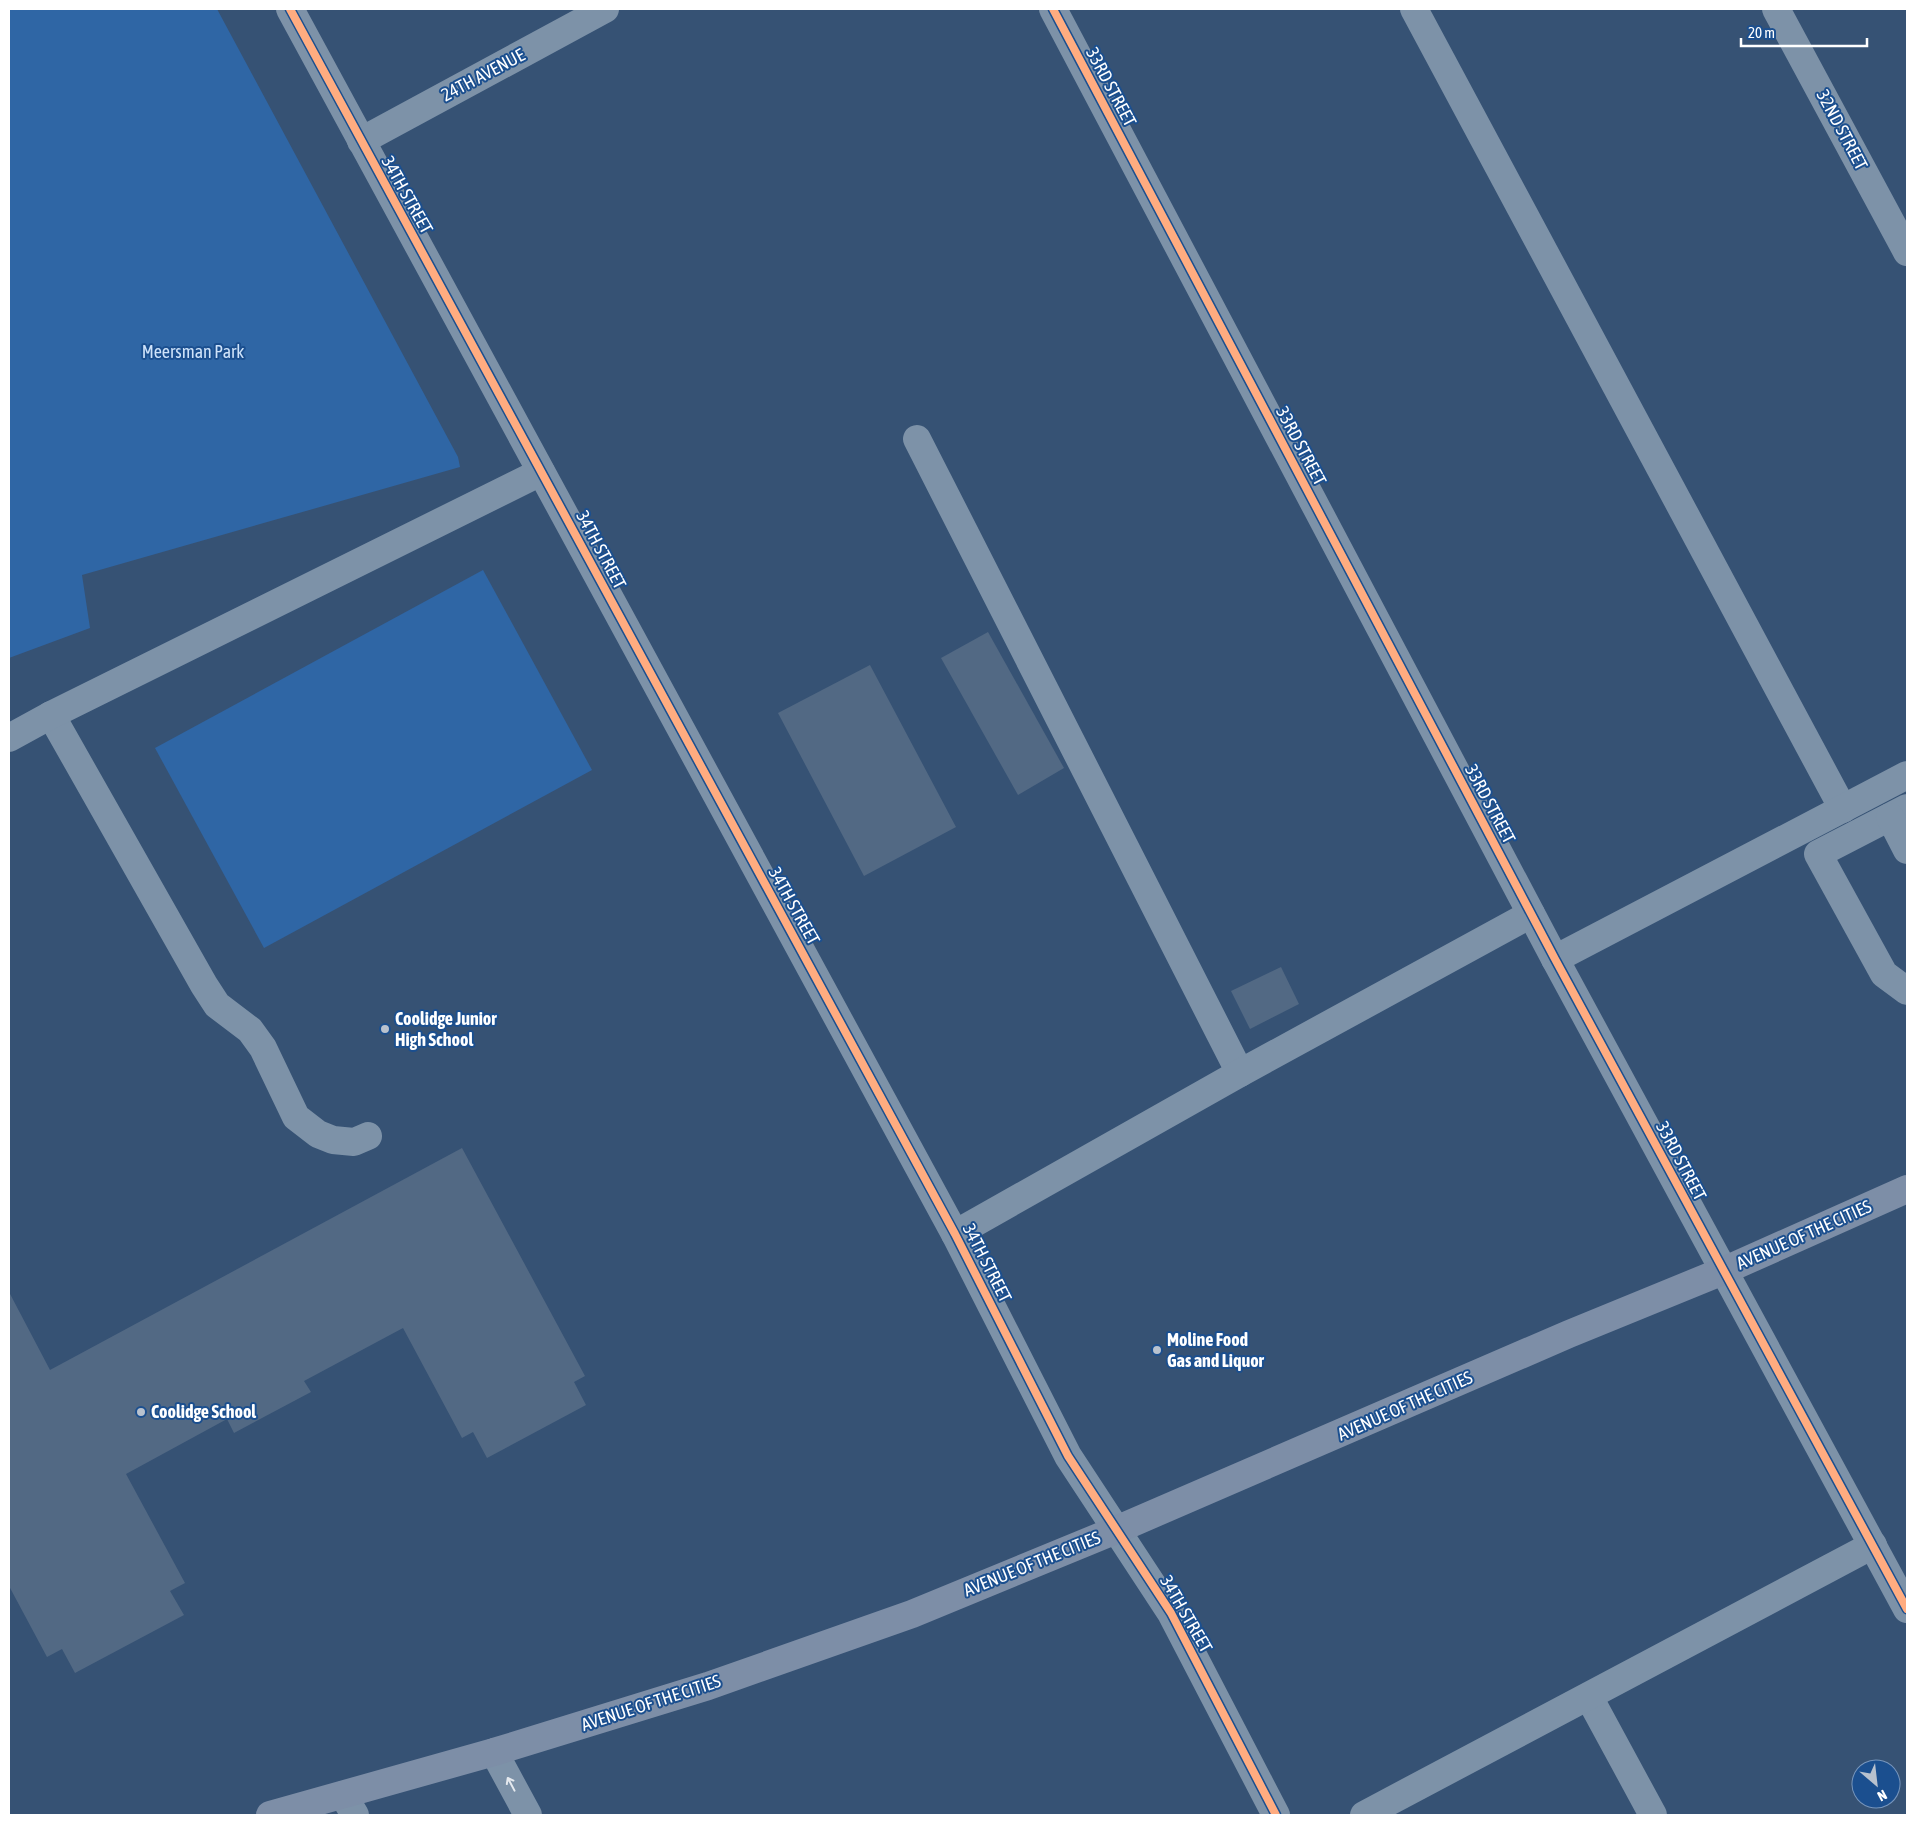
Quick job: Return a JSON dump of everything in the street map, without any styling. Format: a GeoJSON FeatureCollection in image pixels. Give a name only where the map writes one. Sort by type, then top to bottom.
{"type":"FeatureCollection","features":[{"type":"Feature","properties":{"kind":"main road","name":"AVENUE OF THE CITIES"},"geometry":{"type":"LineString","coordinates":[[270,1815],[349,1805],[494,1752],[708,1686],[912,1614],[1116,1530],[1569,1334],[1723,1271],[1907,1189]]}},
{"type":"Feature","properties":{"kind":"street","name":"34TH STREET"},"geometry":{"type":"LineString","coordinates":[[290,9],[955,1234],[1068,1456],[1171,1612],[1276,1815]]}},
{"type":"Feature","properties":{"kind":"street","name":"24TH AVENUE"},"geometry":{"type":"LineString","coordinates":[[361,141],[605,9]]}},
{"type":"Feature","properties":{"kind":"street","name":"33RD STREET"},"geometry":{"type":"LineString","coordinates":[[1053,9],[1555,959],[1873,1545],[1904,1595]]}},
{"type":"Feature","properties":{"kind":"street"},"geometry":{"type":"LineString","coordinates":[[1414,9],[1843,809]]}},
{"type":"Feature","properties":{"kind":"street","name":"32ND STREET"},"geometry":{"type":"LineString","coordinates":[[1776,9],[1907,252]]}},
{"type":"Feature","properties":{"kind":"street"},"geometry":{"type":"LineString","coordinates":[[916,439],[1240,1073]]}},
{"type":"Feature","properties":{"kind":"street"},"geometry":{"type":"LineString","coordinates":[[9,738],[51,715],[541,472]]}},
{"type":"Feature","properties":{"kind":"street"},"geometry":{"type":"LineString","coordinates":[[51,715],[208,992],[217,1005],[250,1030],[263,1048],[296,1117],[318,1134],[333,1140],[354,1142],[368,1136]]}},
{"type":"Feature","properties":{"kind":"street"},"geometry":{"type":"LineString","coordinates":[[1555,959],[1907,775]]}},
{"type":"Feature","properties":{"kind":"street"},"geometry":{"type":"LineString","coordinates":[[1907,850],[1898,812],[1818,854],[1884,974],[1907,991]]}},
{"type":"Feature","properties":{"kind":"street"},"geometry":{"type":"LineString","coordinates":[[955,1234],[1240,1073],[1531,914]]}},
{"type":"Feature","properties":{"kind":"street"},"geometry":{"type":"LineString","coordinates":[[1364,1815],[1873,1545]]}},
{"type":"Feature","properties":{"kind":"street"},"geometry":{"type":"LineString","coordinates":[[1589,1697],[1653,1815]]}},
{"type":"Feature","properties":{"kind":"street"},"geometry":{"type":"LineString","coordinates":[[494,1752],[528,1815]]}},
{"type":"Feature","properties":{"kind":"green space","name":"Meersman Park"},"geometry":{"type":"Polygon","coordinates":[[[9,9],[217,9],[458,457],[460,467],[82,575],[90,628],[9,658],[9,9]]]}},
{"type":"Feature","properties":{"kind":"green space"},"geometry":{"type":"Polygon","coordinates":[[[483,570],[592,770],[264,948],[155,748],[483,570]]]}},
{"type":"Feature","properties":{"kind":"building"},"geometry":{"type":"Polygon","coordinates":[[[988,632],[1064,768],[1018,795],[941,658],[988,632]]]}},
{"type":"Feature","properties":{"kind":"building"},"geometry":{"type":"Polygon","coordinates":[[[870,665],[956,827],[864,876],[778,713],[870,665]]]}},
{"type":"Feature","properties":{"kind":"building"},"geometry":{"type":"Polygon","coordinates":[[[1281,967],[1299,1004],[1250,1029],[1231,991],[1281,967]]]}},
{"type":"Feature","properties":{"kind":"building","name":"Coolidge School"},"geometry":{"type":"Polygon","coordinates":[[[462,1148],[585,1376],[574,1382],[586,1405],[487,1458],[473,1432],[462,1438],[403,1328],[304,1381],[311,1392],[234,1433],[227,1419],[126,1474],[185,1583],[170,1591],[184,1615],[75,1673],[62,1649],[47,1657],[9,1586],[9,1292],[50,1370],[462,1148]]]}},
{"type":"Feature","properties":{"kind":"cycle path"},"geometry":{"type":"LineString","coordinates":[[290,9],[955,1234],[1068,1456],[1171,1613],[1276,1815]]}},
{"type":"Feature","properties":{"kind":"cycle path"},"geometry":{"type":"LineString","coordinates":[[1053,9],[1555,959],[1907,1609]]}},
{"type":"Feature","properties":{"kind":"place","name":"Coolidge Junior High School"},"geometry":{"type":"Point","coordinates":[385,1029]}},
{"type":"Feature","properties":{"kind":"place","name":"Moline Food Gas and Liquor"},"geometry":{"type":"Point","coordinates":[1157,1350]}},
{"type":"Feature","properties":{"kind":"place","name":"Coolidge School"},"geometry":{"type":"Point","coordinates":[141,1412]}}]}
